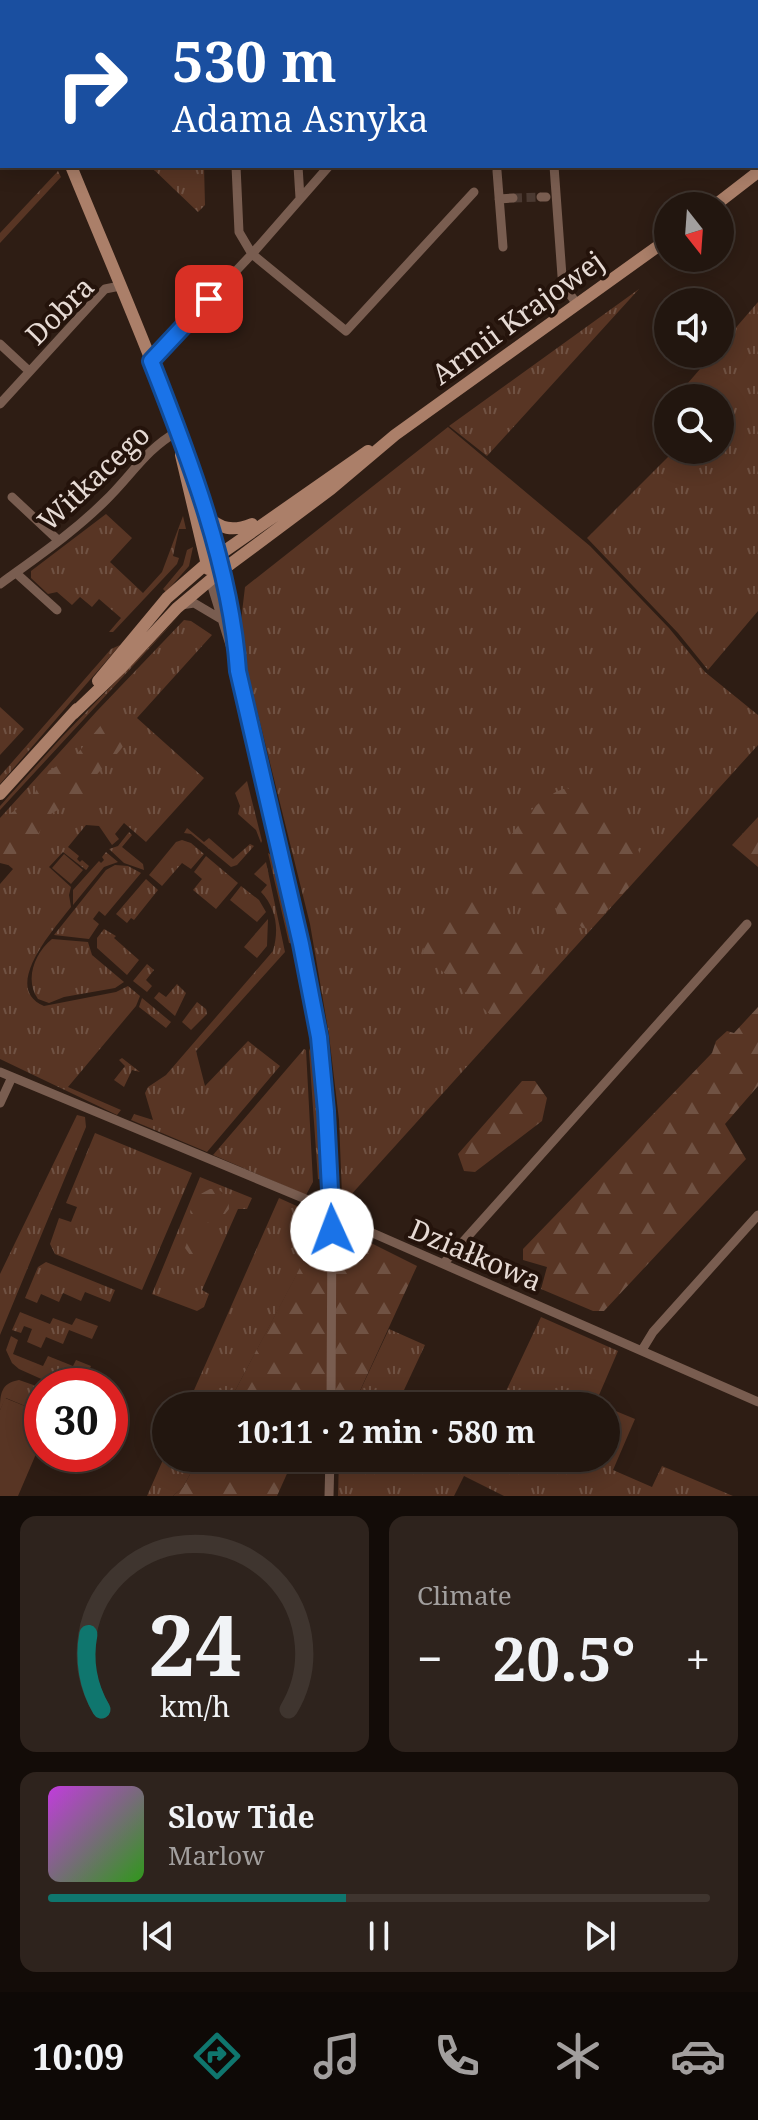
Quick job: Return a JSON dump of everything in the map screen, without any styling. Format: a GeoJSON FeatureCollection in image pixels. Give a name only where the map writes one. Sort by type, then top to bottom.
{"type":"FeatureCollection","features":[{"type":"Feature","properties":{"kind":"street"},"geometry":{"type":"LineString","coordinates":[[72,168],[192,468],[205,515],[212,560],[210,580],[238,671],[301,944],[319,1037],[332,1210],[331,1392]]}},
{"type":"Feature","properties":{"kind":"street"},"geometry":{"type":"LineString","coordinates":[[236,168],[239,232],[252,254],[346,331],[474,192]]}},
{"type":"Feature","properties":{"kind":"street"},"geometry":{"type":"LineString","coordinates":[[298,168],[300,198]]}},
{"type":"Feature","properties":{"kind":"street"},"geometry":{"type":"LineString","coordinates":[[151,361],[252,254],[327,168]]}},
{"type":"Feature","properties":{"kind":"street"},"geometry":{"type":"LineString","coordinates":[[554,168],[562,276],[566,289],[577,304]]}},
{"type":"Feature","properties":{"kind":"street"},"geometry":{"type":"LineString","coordinates":[[497,171],[503,247]]}},
{"type":"Feature","properties":{"kind":"street"},"geometry":{"type":"LineString","coordinates":[[732,192],[758,172]]}},
{"type":"Feature","properties":{"kind":"street"},"geometry":{"type":"LineString","coordinates":[[499,199],[513,198]]}},
{"type":"Feature","properties":{"kind":"street","name":"Armii Krajowej"},"geometry":{"type":"LineString","coordinates":[[0,794],[73,714],[181,605],[210,580],[331,489],[395,435],[654,249]]}},
{"type":"Feature","properties":{"kind":"street","name":"Dobra"},"geometry":{"type":"LineString","coordinates":[[0,404],[105,289],[120,286]]}},
{"type":"Feature","properties":{"kind":"street"},"geometry":{"type":"LineString","coordinates":[[0,344],[29,371]]}},
{"type":"Feature","properties":{"kind":"street"},"geometry":{"type":"LineString","coordinates":[[177,432],[185,478],[212,560],[221,571],[236,643],[238,671]]}},
{"type":"Feature","properties":{"kind":"street","name":"Witkacego"},"geometry":{"type":"LineString","coordinates":[[0,584],[59,541],[106,500],[153,449],[177,432]]}},
{"type":"Feature","properties":{"kind":"street","name":"Armii Krajowej"},"geometry":{"type":"LineString","coordinates":[[73,714],[167,598],[212,560],[270,518],[349,462],[395,435]]}},
{"type":"Feature","properties":{"kind":"street"},"geometry":{"type":"LineString","coordinates":[[12,497],[59,541]]}},
{"type":"Feature","properties":{"kind":"street"},"geometry":{"type":"LineString","coordinates":[[205,515],[217,525],[229,529],[239,529],[270,518]]}},
{"type":"Feature","properties":{"kind":"street"},"geometry":{"type":"LineString","coordinates":[[16,573],[57,610]]}},
{"type":"Feature","properties":{"kind":"street"},"geometry":{"type":"LineString","coordinates":[[181,605],[194,603],[221,619]]}},
{"type":"Feature","properties":{"kind":"street"},"geometry":{"type":"LineString","coordinates":[[444,1263],[747,924]]}},
{"type":"Feature","properties":{"kind":"street","name":"Działkowa"},"geometry":{"type":"LineString","coordinates":[[0,1072],[332,1210],[352,1224],[758,1402]]}},
{"type":"Feature","properties":{"kind":"street"},"geometry":{"type":"LineString","coordinates":[[0,1103],[12,1077]]}},
{"type":"Feature","properties":{"kind":"street"},"geometry":{"type":"LineString","coordinates":[[642,1350],[653,1332],[758,1215]]}},
{"type":"Feature","properties":{"kind":"street"},"geometry":{"type":"LineString","coordinates":[[329,1496],[330,1472]]}},
{"type":"Feature","properties":{"kind":"green space"},"geometry":{"type":"Polygon","coordinates":[[[152,168],[204,168],[205,205],[198,212],[152,168]]]}},
{"type":"Feature","properties":{"kind":"green space"},"geometry":{"type":"Polygon","coordinates":[[[58,171],[61,177],[0,243],[0,233],[58,171]]]}},
{"type":"Feature","properties":{"kind":"green space"},"geometry":{"type":"Polygon","coordinates":[[[639,289],[487,456],[449,426],[639,289]]]}},
{"type":"Feature","properties":{"kind":"green space"},"geometry":{"type":"Polygon","coordinates":[[[758,302],[758,611],[708,670],[678,633],[587,538],[661,464],[734,464],[734,384],[687,384],[701,368],[734,368],[734,330],[758,302]]]}},
{"type":"Feature","properties":{"kind":"green space"},"geometry":{"type":"Polygon","coordinates":[[[448,427],[590,546],[669,628],[705,672],[758,715],[758,745],[349,1197],[342,1195],[339,1120],[329,1035],[310,924],[239,638],[245,587],[448,427]]]}},
{"type":"Feature","properties":{"kind":"green space"},"geometry":{"type":"Polygon","coordinates":[[[106,514],[132,538],[110,562],[143,593],[162,572],[183,516],[186,529],[179,529],[173,556],[179,558],[177,564],[113,632],[109,632],[121,618],[99,599],[92,607],[80,597],[72,605],[57,592],[48,594],[31,578],[31,571],[106,514]]]}},
{"type":"Feature","properties":{"kind":"green space"},"geometry":{"type":"Polygon","coordinates":[[[193,547],[189,566],[166,592],[163,589],[183,565],[187,550],[193,547]]]}},
{"type":"Feature","properties":{"kind":"green space"},"geometry":{"type":"Polygon","coordinates":[[[180,615],[0,810],[0,806],[61,738],[180,615]]]}},
{"type":"Feature","properties":{"kind":"green space"},"geometry":{"type":"Polygon","coordinates":[[[184,620],[191,621],[212,635],[137,718],[204,778],[146,842],[124,823],[115,834],[119,839],[112,845],[99,826],[86,825],[68,847],[79,856],[77,859],[80,862],[82,860],[89,866],[86,870],[63,852],[49,867],[71,887],[71,907],[35,958],[27,986],[32,997],[44,1006],[116,992],[128,986],[140,996],[136,1006],[68,1087],[121,1110],[117,1115],[0,1059],[0,884],[13,869],[0,858],[0,818],[184,620]]]}},
{"type":"Feature","properties":{"kind":"green space"},"geometry":{"type":"Polygon","coordinates":[[[120,645],[0,784],[0,776],[111,649],[120,645]]]}},
{"type":"Feature","properties":{"kind":"green space"},"geometry":{"type":"Polygon","coordinates":[[[0,707],[24,729],[0,755],[0,707]]]}},
{"type":"Feature","properties":{"kind":"green space"},"geometry":{"type":"Polygon","coordinates":[[[116,714],[124,718],[127,736],[120,751],[95,777],[95,793],[90,805],[66,806],[52,813],[36,837],[19,850],[8,865],[0,863],[0,819],[25,805],[45,773],[76,755],[107,718],[116,714]]]}},
{"type":"Feature","properties":{"kind":"green space"},"geometry":{"type":"Polygon","coordinates":[[[247,781],[261,843],[256,830],[238,814],[240,806],[235,793],[247,781]]]}},
{"type":"Feature","properties":{"kind":"green space"},"geometry":{"type":"Polygon","coordinates":[[[567,788],[635,843],[644,863],[629,887],[590,929],[582,928],[575,918],[558,914],[553,900],[511,887],[501,851],[537,805],[567,788]]]}},
{"type":"Feature","properties":{"kind":"green space"},"geometry":{"type":"Polygon","coordinates":[[[758,817],[758,867],[732,845],[758,817]]]}},
{"type":"Feature","properties":{"kind":"green space"},"geometry":{"type":"Polygon","coordinates":[[[187,828],[204,842],[209,838],[233,859],[250,844],[254,846],[237,865],[231,867],[191,834],[184,833],[187,828]]]}},
{"type":"Feature","properties":{"kind":"green space"},"geometry":{"type":"Polygon","coordinates":[[[129,832],[132,835],[122,847],[143,864],[144,870],[124,863],[109,849],[118,846],[129,832]]]}},
{"type":"Feature","properties":{"kind":"green space"},"geometry":{"type":"Polygon","coordinates":[[[182,840],[204,854],[191,869],[182,863],[162,886],[149,875],[176,842],[182,840]]]}},
{"type":"Feature","properties":{"kind":"green space"},"geometry":{"type":"Polygon","coordinates":[[[106,852],[118,862],[104,867],[73,905],[73,890],[99,861],[104,860],[102,857],[106,852]]]}},
{"type":"Feature","properties":{"kind":"green space"},"geometry":{"type":"Polygon","coordinates":[[[268,853],[276,858],[296,944],[289,943],[268,853]]]}},
{"type":"Feature","properties":{"kind":"green space"},"geometry":{"type":"Polygon","coordinates":[[[64,854],[83,870],[71,884],[52,868],[64,854]]]}},
{"type":"Feature","properties":{"kind":"green space"},"geometry":{"type":"Polygon","coordinates":[[[206,856],[238,883],[216,909],[193,890],[202,879],[194,872],[206,856]]]}},
{"type":"Feature","properties":{"kind":"green space"},"geometry":{"type":"Polygon","coordinates":[[[266,862],[285,952],[196,1051],[205,1086],[248,1041],[280,1066],[207,1152],[131,1120],[134,1114],[153,1120],[145,1093],[148,1087],[166,1075],[273,951],[275,920],[261,892],[267,885],[254,874],[266,862]]]}},
{"type":"Feature","properties":{"kind":"green space"},"geometry":{"type":"Polygon","coordinates":[[[115,865],[128,866],[141,873],[105,916],[99,911],[93,919],[99,924],[89,939],[54,935],[106,870],[115,865]]]}},
{"type":"Feature","properties":{"kind":"green space"},"geometry":{"type":"Polygon","coordinates":[[[146,879],[158,890],[134,920],[131,918],[127,923],[116,914],[146,879]]]}},
{"type":"Feature","properties":{"kind":"green space"},"geometry":{"type":"Polygon","coordinates":[[[241,886],[259,900],[266,912],[257,922],[230,900],[241,886]]]}},
{"type":"Feature","properties":{"kind":"green space"},"geometry":{"type":"Polygon","coordinates":[[[463,889],[484,897],[520,931],[543,979],[505,1022],[494,1018],[423,954],[425,933],[463,889]]]}},
{"type":"Feature","properties":{"kind":"green space"},"geometry":{"type":"Polygon","coordinates":[[[268,919],[267,946],[257,958],[244,947],[268,919]]]}},
{"type":"Feature","properties":{"kind":"green space"},"geometry":{"type":"Polygon","coordinates":[[[104,929],[116,936],[114,938],[139,960],[127,975],[97,948],[97,938],[104,929]]]}},
{"type":"Feature","properties":{"kind":"green space"},"geometry":{"type":"Polygon","coordinates":[[[52,939],[88,942],[92,955],[124,982],[115,988],[64,997],[49,1003],[38,999],[32,983],[33,967],[52,939]]]}},
{"type":"Feature","properties":{"kind":"green space"},"geometry":{"type":"Polygon","coordinates":[[[147,964],[154,970],[146,980],[152,986],[147,992],[133,981],[147,964]]]}},
{"type":"Feature","properties":{"kind":"green space"},"geometry":{"type":"Polygon","coordinates":[[[177,984],[186,993],[175,1016],[154,998],[159,992],[166,997],[177,984]]]}},
{"type":"Feature","properties":{"kind":"green space"},"geometry":{"type":"Polygon","coordinates":[[[142,998],[171,1022],[166,1028],[139,1007],[142,998]]]}},
{"type":"Feature","properties":{"kind":"green space"},"geometry":{"type":"Polygon","coordinates":[[[197,1002],[206,1009],[207,1014],[191,1030],[182,1022],[197,1002]]]}},
{"type":"Feature","properties":{"kind":"green space"},"geometry":{"type":"Polygon","coordinates":[[[758,1007],[758,1086],[725,1124],[746,1159],[604,1311],[593,1311],[541,1289],[547,1267],[523,1260],[523,1249],[712,1053],[716,1041],[727,1031],[734,1033],[758,1007]]]}},
{"type":"Feature","properties":{"kind":"green space"},"geometry":{"type":"Polygon","coordinates":[[[313,1040],[325,1180],[318,1179],[309,1051],[313,1040]]]}},
{"type":"Feature","properties":{"kind":"green space"},"geometry":{"type":"Polygon","coordinates":[[[304,1049],[313,1182],[306,1195],[213,1155],[304,1049]]]}},
{"type":"Feature","properties":{"kind":"green space"},"geometry":{"type":"Polygon","coordinates":[[[122,1058],[140,1072],[132,1070],[124,1087],[114,1080],[125,1066],[119,1060],[122,1058]]]}},
{"type":"Feature","properties":{"kind":"green space"},"geometry":{"type":"Polygon","coordinates":[[[522,1081],[535,1081],[547,1098],[542,1121],[475,1172],[464,1171],[458,1154],[522,1081]]]}},
{"type":"Feature","properties":{"kind":"green space"},"geometry":{"type":"Polygon","coordinates":[[[77,1115],[85,1117],[86,1127],[0,1335],[0,1274],[77,1115]]]}},
{"type":"Feature","properties":{"kind":"green space"},"geometry":{"type":"Polygon","coordinates":[[[95,1133],[192,1173],[142,1290],[55,1254],[50,1244],[59,1218],[71,1222],[77,1207],[66,1203],[95,1133]]]}},
{"type":"Feature","properties":{"kind":"green space"},"geometry":{"type":"Polygon","coordinates":[[[200,1177],[252,1198],[247,1209],[238,1209],[202,1290],[209,1294],[204,1307],[197,1311],[152,1294],[200,1177]]]}},
{"type":"Feature","properties":{"kind":"green space"},"geometry":{"type":"Polygon","coordinates":[[[210,1189],[224,1194],[229,1209],[221,1219],[199,1222],[190,1212],[195,1197],[210,1189]]]}},
{"type":"Feature","properties":{"kind":"green space"},"geometry":{"type":"Polygon","coordinates":[[[279,1198],[319,1216],[320,1242],[312,1246],[234,1392],[193,1392],[279,1198]]]}},
{"type":"Feature","properties":{"kind":"green space"},"geometry":{"type":"Polygon","coordinates":[[[343,1229],[417,1266],[359,1392],[234,1392],[312,1245],[343,1229]]]}},
{"type":"Feature","properties":{"kind":"green space"},"geometry":{"type":"Polygon","coordinates":[[[214,1235],[219,1243],[214,1255],[202,1261],[193,1259],[185,1248],[188,1240],[214,1235]]]}},
{"type":"Feature","properties":{"kind":"green space"},"geometry":{"type":"Polygon","coordinates":[[[46,1262],[115,1290],[110,1302],[85,1292],[81,1301],[63,1293],[59,1302],[41,1294],[37,1303],[25,1298],[38,1267],[46,1262]]]}},
{"type":"Feature","properties":{"kind":"green space"},"geometry":{"type":"Polygon","coordinates":[[[20,1312],[50,1324],[53,1318],[72,1325],[76,1318],[98,1326],[92,1339],[69,1330],[63,1344],[46,1337],[41,1348],[27,1342],[32,1329],[24,1326],[21,1333],[12,1330],[20,1312]]]}},
{"type":"Feature","properties":{"kind":"green space"},"geometry":{"type":"Polygon","coordinates":[[[541,1317],[618,1351],[600,1392],[506,1392],[541,1317]]]}},
{"type":"Feature","properties":{"kind":"green space"},"geometry":{"type":"Polygon","coordinates":[[[389,1329],[425,1345],[404,1390],[408,1392],[360,1392],[389,1329]]]}},
{"type":"Feature","properties":{"kind":"green space"},"geometry":{"type":"Polygon","coordinates":[[[11,1336],[18,1340],[13,1354],[43,1366],[48,1356],[73,1366],[76,1360],[91,1366],[24,1368],[24,1371],[12,1363],[6,1350],[11,1336]]]}},
{"type":"Feature","properties":{"kind":"green space"},"geometry":{"type":"Polygon","coordinates":[[[19,1380],[24,1382],[24,1406],[6,1398],[0,1410],[0,1399],[8,1384],[19,1380]]]}},
{"type":"Feature","properties":{"kind":"green space"},"geometry":{"type":"Polygon","coordinates":[[[5,1398],[24,1406],[24,1472],[28,1472],[18,1496],[0,1496],[0,1410],[5,1398]]]}},
{"type":"Feature","properties":{"kind":"green space"},"geometry":{"type":"Polygon","coordinates":[[[620,1413],[635,1419],[620,1454],[620,1413]]]}},
{"type":"Feature","properties":{"kind":"green space"},"geometry":{"type":"Polygon","coordinates":[[[662,1466],[733,1496],[504,1496],[464,1476],[454,1496],[338,1496],[339,1472],[618,1472],[652,1487],[662,1466]]]}},
{"type":"Feature","properties":{"kind":"green space"},"geometry":{"type":"Polygon","coordinates":[[[158,1472],[191,1472],[183,1487],[173,1496],[147,1496],[158,1472]]]}},
{"type":"Feature","properties":{"kind":"green space"},"geometry":{"type":"Polygon","coordinates":[[[191,1472],[288,1472],[277,1496],[173,1496],[183,1487],[191,1472]]]}},
{"type":"Feature","properties":{"kind":"tunnel"},"geometry":{"type":"LineString","coordinates":[[513,198],[541,197]]}},
{"type":"Feature","properties":{"kind":"route"},"geometry":{"type":"LineString","coordinates":[[209,299],[151,361],[192,468],[217,556],[236,643],[238,671],[301,944],[322,1062],[332,1230]]}}]}
